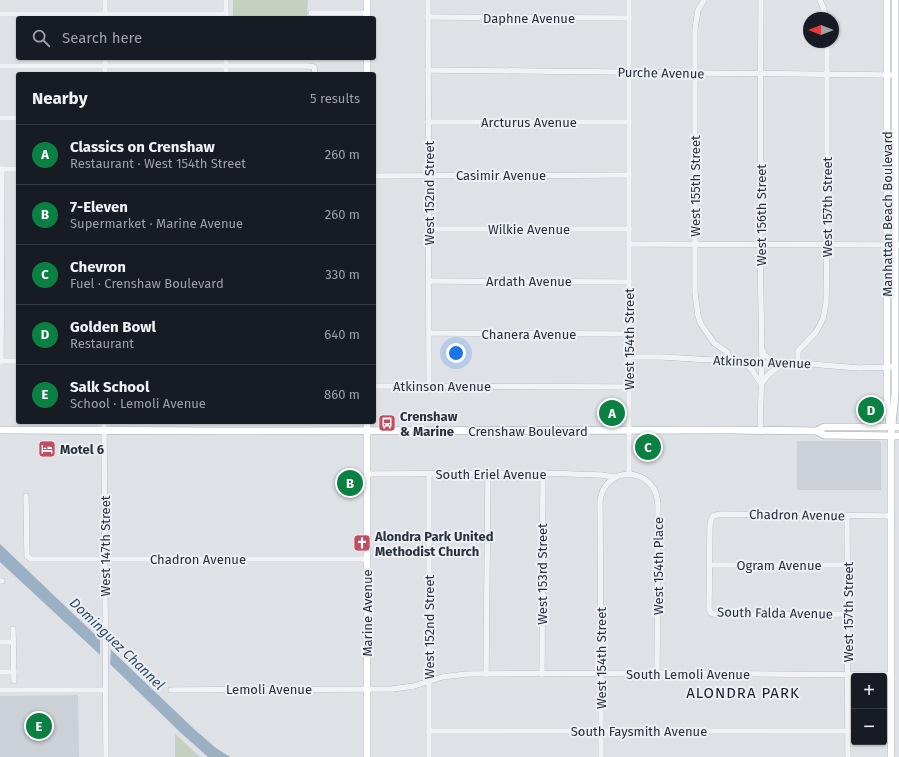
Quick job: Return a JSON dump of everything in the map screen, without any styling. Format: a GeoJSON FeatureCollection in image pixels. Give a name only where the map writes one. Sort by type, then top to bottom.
{"type":"FeatureCollection","features":[{"type":"Feature","properties":{"kind":"main road"},"geometry":{"type":"LineString","coordinates":[[367,0],[367,16]]}},
{"type":"Feature","properties":{"kind":"main road","name":"Manhattan Beach Boulevard"},"geometry":{"type":"LineString","coordinates":[[887,0],[894,131],[894,245],[891,368],[895,427],[891,436],[891,757]]}},
{"type":"Feature","properties":{"kind":"main road","name":"Manhattan Beach Boulevard"},"geometry":{"type":"LineString","coordinates":[[891,75],[894,0]]}},
{"type":"Feature","properties":{"kind":"main road"},"geometry":{"type":"LineString","coordinates":[[367,60],[367,72]]}},
{"type":"Feature","properties":{"kind":"main road","name":"Marine Avenue"},"geometry":{"type":"LineString","coordinates":[[367,424],[367,757]]}},
{"type":"Feature","properties":{"kind":"main road","name":"Crenshaw Boulevard"},"geometry":{"type":"LineString","coordinates":[[817,431],[824,427],[895,427]]}},
{"type":"Feature","properties":{"kind":"main road","name":"Crenshaw Boulevard"},"geometry":{"type":"LineString","coordinates":[[0,430],[760,430],[817,431],[824,435],[899,436]]}},
{"type":"Feature","properties":{"kind":"street"},"geometry":{"type":"LineString","coordinates":[[105,0],[105,16]]}},
{"type":"Feature","properties":{"kind":"street"},"geometry":{"type":"LineString","coordinates":[[0,14],[226,16],[226,0]]}},
{"type":"Feature","properties":{"kind":"street","name":"West 152nd Street"},"geometry":{"type":"LineString","coordinates":[[428,0],[429,386]]}},
{"type":"Feature","properties":{"kind":"street","name":"West 154th Street"},"geometry":{"type":"LineString","coordinates":[[629,0],[629,474]]}},
{"type":"Feature","properties":{"kind":"street","name":"West 155th Street"},"geometry":{"type":"LineString","coordinates":[[704,0],[698,10],[696,19],[695,294],[698,316],[701,324],[714,343],[727,352],[731,361]]}},
{"type":"Feature","properties":{"kind":"street","name":"West 156th Street"},"geometry":{"type":"LineString","coordinates":[[760,430],[762,363],[760,244],[761,0]]}},
{"type":"Feature","properties":{"kind":"street"},"geometry":{"type":"LineString","coordinates":[[820,0],[824,12]]}},
{"type":"Feature","properties":{"kind":"street"},"geometry":{"type":"LineString","coordinates":[[311,13],[367,16]]}},
{"type":"Feature","properties":{"kind":"street","name":"Daphne Avenue"},"geometry":{"type":"LineString","coordinates":[[428,17],[629,18]]}},
{"type":"Feature","properties":{"kind":"street","name":"West 157th Street"},"geometry":{"type":"LineString","coordinates":[[798,363],[798,351],[816,332],[823,319],[827,292],[827,48]]}},
{"type":"Feature","properties":{"kind":"street"},"geometry":{"type":"LineString","coordinates":[[105,60],[105,72]]}},
{"type":"Feature","properties":{"kind":"street"},"geometry":{"type":"LineString","coordinates":[[226,60],[226,72]]}},
{"type":"Feature","properties":{"kind":"street"},"geometry":{"type":"LineString","coordinates":[[0,66],[308,66],[314,67],[315,72]]}},
{"type":"Feature","properties":{"kind":"street","name":"Purche Avenue"},"geometry":{"type":"LineString","coordinates":[[428,70],[891,75]]}},
{"type":"Feature","properties":{"kind":"street"},"geometry":{"type":"LineString","coordinates":[[0,118],[16,118]]}},
{"type":"Feature","properties":{"kind":"street","name":"Arcturus Avenue"},"geometry":{"type":"LineString","coordinates":[[428,122],[629,122]]}},
{"type":"Feature","properties":{"kind":"street"},"geometry":{"type":"LineString","coordinates":[[16,169],[1,169],[1,361],[16,361]]}},
{"type":"Feature","properties":{"kind":"street","name":"Casimir Avenue"},"geometry":{"type":"LineString","coordinates":[[376,176],[629,175]]}},
{"type":"Feature","properties":{"kind":"street","name":"Wilkie Avenue"},"geometry":{"type":"LineString","coordinates":[[429,229],[629,229]]}},
{"type":"Feature","properties":{"kind":"street"},"geometry":{"type":"LineString","coordinates":[[629,244],[894,245]]}},
{"type":"Feature","properties":{"kind":"street","name":"Ardath Avenue"},"geometry":{"type":"LineString","coordinates":[[429,281],[629,282]]}},
{"type":"Feature","properties":{"kind":"street","name":"Chanera Avenue"},"geometry":{"type":"LineString","coordinates":[[429,333],[629,334]]}},
{"type":"Feature","properties":{"kind":"street"},"geometry":{"type":"LineString","coordinates":[[743,362],[752,370],[761,384],[780,363],[764,354],[762,350]]}},
{"type":"Feature","properties":{"kind":"street","name":"Atkinson Avenue"},"geometry":{"type":"LineString","coordinates":[[629,357],[662,357],[762,363],[798,363],[859,368],[891,368]]}},
{"type":"Feature","properties":{"kind":"street","name":"Atkinson Avenue"},"geometry":{"type":"LineString","coordinates":[[376,386],[629,387]]}},
{"type":"Feature","properties":{"kind":"street","name":"West 147th Street"},"geometry":{"type":"LineString","coordinates":[[104,424],[106,757]]}},
{"type":"Feature","properties":{"kind":"street"},"geometry":{"type":"LineString","coordinates":[[486,674],[488,473]]}},
{"type":"Feature","properties":{"kind":"street","name":"South Eriel Avenue"},"geometry":{"type":"LineString","coordinates":[[367,474],[543,473],[601,475],[615,478]]}},
{"type":"Feature","properties":{"kind":"street","name":"West 153rd Street"},"geometry":{"type":"LineString","coordinates":[[542,674],[543,473]]}},
{"type":"Feature","properties":{"kind":"street","name":"West 152nd Street"},"geometry":{"type":"LineString","coordinates":[[429,474],[429,757]]}},
{"type":"Feature","properties":{"kind":"street"},"geometry":{"type":"LineString","coordinates":[[615,478],[621,475],[629,474]]}},
{"type":"Feature","properties":{"kind":"street","name":"West 154th Place"},"geometry":{"type":"LineString","coordinates":[[629,474],[641,477],[648,482],[654,489],[657,496],[657,673]]}},
{"type":"Feature","properties":{"kind":"street","name":"West 154th Street"},"geometry":{"type":"LineString","coordinates":[[601,757],[600,506],[601,496],[604,489],[615,478]]}},
{"type":"Feature","properties":{"kind":"street","name":"Chadron Avenue"},"geometry":{"type":"LineString","coordinates":[[26,496],[27,556],[31,559],[367,559]]}},
{"type":"Feature","properties":{"kind":"street","name":"Chadron Avenue"},"geometry":{"type":"LineString","coordinates":[[710,565],[710,525],[713,516],[720,514],[891,516]]}},
{"type":"Feature","properties":{"kind":"street","name":"West 157th Street"},"geometry":{"type":"LineString","coordinates":[[848,516],[848,757]]}},
{"type":"Feature","properties":{"kind":"street","name":"Ogram Avenue"},"geometry":{"type":"LineString","coordinates":[[710,565],[848,565]]}},
{"type":"Feature","properties":{"kind":"street","name":"South Falda Avenue"},"geometry":{"type":"LineString","coordinates":[[710,565],[709,609],[711,612],[718,615],[848,614]]}},
{"type":"Feature","properties":{"kind":"street"},"geometry":{"type":"LineString","coordinates":[[13,629],[14,680]]}},
{"type":"Feature","properties":{"kind":"street"},"geometry":{"type":"LineString","coordinates":[[0,642],[13,642]]}},
{"type":"Feature","properties":{"kind":"street"},"geometry":{"type":"LineString","coordinates":[[0,672],[14,672]]}},
{"type":"Feature","properties":{"kind":"street","name":"South Lemoli Avenue"},"geometry":{"type":"LineString","coordinates":[[367,689],[400,689],[442,677],[459,674],[657,673],[891,675]]}},
{"type":"Feature","properties":{"kind":"street","name":"Lemoli Avenue"},"geometry":{"type":"LineString","coordinates":[[171,690],[367,689]]}},
{"type":"Feature","properties":{"kind":"street"},"geometry":{"type":"LineString","coordinates":[[0,690],[105,690]]}},
{"type":"Feature","properties":{"kind":"street","name":"South Faysmith Avenue"},"geometry":{"type":"LineString","coordinates":[[429,731],[848,731]]}},
{"type":"Feature","properties":{"kind":"shaded area"},"geometry":{"type":"Polygon","coordinates":[[[797,441],[881,442],[881,490],[797,490],[797,441]]]}},
{"type":"Feature","properties":{"kind":"shaded area"},"geometry":{"type":"Polygon","coordinates":[[[78,695],[79,757],[0,757],[0,696],[78,695]]]}},
{"type":"Feature","properties":{"kind":"green space"},"geometry":{"type":"Polygon","coordinates":[[[233,0],[308,0],[307,16],[233,16],[233,0]]]}},
{"type":"Feature","properties":{"kind":"green space"},"geometry":{"type":"Polygon","coordinates":[[[892,141],[892,206],[890,196],[892,141]]]}},
{"type":"Feature","properties":{"kind":"green space"},"geometry":{"type":"Polygon","coordinates":[[[175,734],[198,755],[200,757],[175,757],[175,734]]]}},
{"type":"Feature","properties":{"kind":"water"},"geometry":{"type":"Polygon","coordinates":[[[0,544],[194,729],[216,748],[230,757],[208,757],[181,733],[112,666],[0,562],[0,544]]]}},
{"type":"Feature","properties":{"kind":"pier"},"geometry":{"type":"Polygon","coordinates":[[[100,636],[111,646],[110,667],[100,658],[100,636]]]}},
{"type":"Feature","properties":{"kind":"place","name":"Golden Bowl"},"geometry":{"type":"Point","coordinates":[871,410]}},
{"type":"Feature","properties":{"kind":"place","name":"Classics on Crenshaw"},"geometry":{"type":"Point","coordinates":[612,413]}},
{"type":"Feature","properties":{"kind":"place","name":"Crenshaw & Marine"},"geometry":{"type":"Point","coordinates":[387,423]}},
{"type":"Feature","properties":{"kind":"place","name":"Chevron"},"geometry":{"type":"Point","coordinates":[648,447]}},
{"type":"Feature","properties":{"kind":"place","name":"Motel 6"},"geometry":{"type":"Point","coordinates":[47,449]}},
{"type":"Feature","properties":{"kind":"place","name":"7-Eleven"},"geometry":{"type":"Point","coordinates":[350,483]}},
{"type":"Feature","properties":{"kind":"place","name":"Alondra Park United Methodist Church"},"geometry":{"type":"Point","coordinates":[362,543]}},
{"type":"Feature","properties":{"kind":"place","name":"Salk School"},"geometry":{"type":"Point","coordinates":[39,726]}},
{"type":"Feature","properties":{"kind":"district","name":"ALONDRA PARK"},"geometry":{"type":"Point","coordinates":[743,693]}},
{"type":"Feature","properties":{"kind":"water label","name":"Dominguez Channel"},"geometry":{"type":"Point","coordinates":[117,644]}}]}
